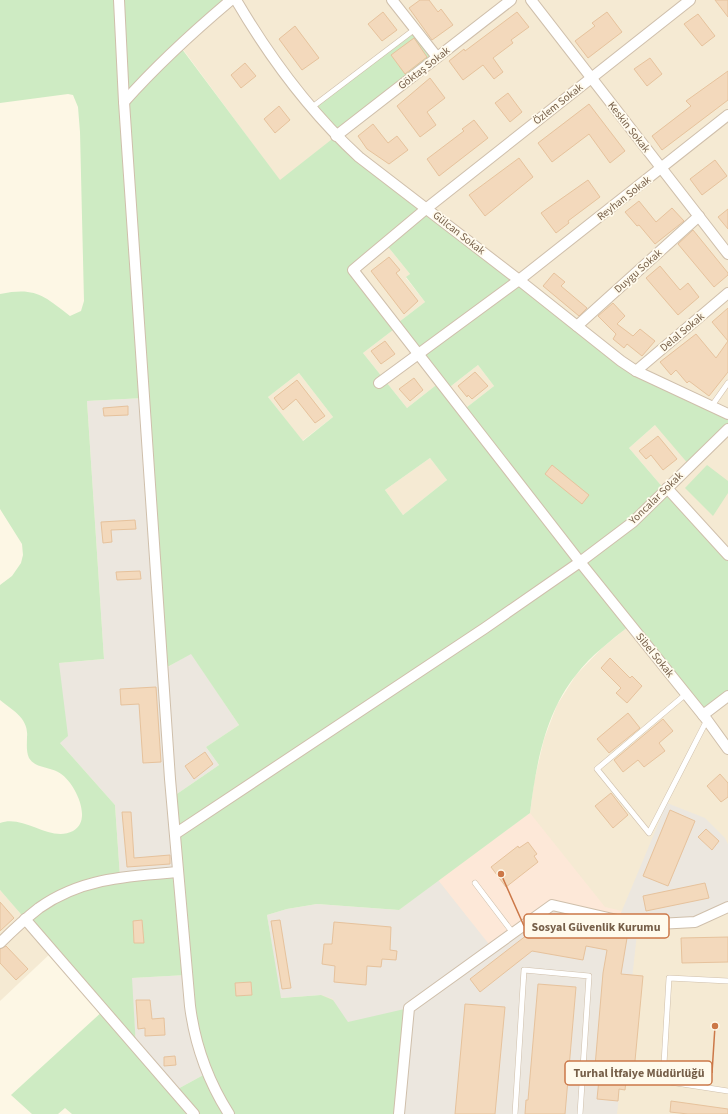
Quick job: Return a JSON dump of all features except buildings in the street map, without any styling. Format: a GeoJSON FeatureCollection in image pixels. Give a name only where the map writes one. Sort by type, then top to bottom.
{"type":"FeatureCollection","features":[{"type":"Feature","properties":{"kind":"street"},"geometry":{"type":"LineString","coordinates":[[119,0],[124,102],[175,834],[190,1006],[195,1036],[208,1073],[229,1114]]}},
{"type":"Feature","properties":{"kind":"street"},"geometry":{"type":"LineString","coordinates":[[124,102],[151,71],[186,38],[231,0]]}},
{"type":"Feature","properties":{"kind":"street","name":"Gülcan Sokak"},"geometry":{"type":"LineString","coordinates":[[236,0],[270,56],[311,108],[336,136],[359,157],[427,208],[636,371],[728,414]]}},
{"type":"Feature","properties":{"kind":"street"},"geometry":{"type":"LineString","coordinates":[[392,0],[437,57]]}},
{"type":"Feature","properties":{"kind":"street","name":"Göktaş Sokak"},"geometry":{"type":"LineString","coordinates":[[336,136],[511,0]]}},
{"type":"Feature","properties":{"kind":"street","name":"Keskin Sokak"},"geometry":{"type":"LineString","coordinates":[[531,0],[728,254]]}},
{"type":"Feature","properties":{"kind":"street","name":"Özlem Sokak"},"geometry":{"type":"LineString","coordinates":[[418,354],[353,270],[427,208],[690,0]]}},
{"type":"Feature","properties":{"kind":"street","name":"Reyhan Sokak"},"geometry":{"type":"LineString","coordinates":[[379,383],[519,280],[728,115]]}},
{"type":"Feature","properties":{"kind":"street","name":"Duygu Sokak"},"geometry":{"type":"LineString","coordinates":[[577,326],[698,216]]}},
{"type":"Feature","properties":{"kind":"street","name":"Delal Sokak"},"geometry":{"type":"LineString","coordinates":[[636,371],[728,293]]}},
{"type":"Feature","properties":{"kind":"street","name":"Sibel Sokak"},"geometry":{"type":"LineString","coordinates":[[418,354],[728,749]]}},
{"type":"Feature","properties":{"kind":"street","name":"Yoncalar Sokak"},"geometry":{"type":"LineString","coordinates":[[175,834],[485,628],[580,562],[633,522],[728,429]]}},
{"type":"Feature","properties":{"kind":"street"},"geometry":{"type":"LineString","coordinates":[[667,488],[727,552]]}},
{"type":"Feature","properties":{"kind":"street"},"geometry":{"type":"LineString","coordinates":[[705,718],[728,696]]}},
{"type":"Feature","properties":{"kind":"street"},"geometry":{"type":"LineString","coordinates":[[0,943],[25,919],[51,900],[82,886],[113,878],[178,872]]}},
{"type":"Feature","properties":{"kind":"street"},"geometry":{"type":"LineString","coordinates":[[399,1114],[409,1008],[552,905],[638,925],[695,922],[728,907]]}},
{"type":"Feature","properties":{"kind":"street"},"geometry":{"type":"LineString","coordinates":[[25,919],[194,1114]]}},
{"type":"Feature","properties":{"kind":"lane"},"geometry":{"type":"LineString","coordinates":[[311,108],[415,29]]}},
{"type":"Feature","properties":{"kind":"lane"},"geometry":{"type":"LineString","coordinates":[[711,407],[728,383]]}},
{"type":"Feature","properties":{"kind":"lane"},"geometry":{"type":"LineString","coordinates":[[686,694],[597,769],[649,833],[705,718]]}},
{"type":"Feature","properties":{"kind":"lane"},"geometry":{"type":"LineString","coordinates":[[475,883],[513,933]]}},
{"type":"Feature","properties":{"kind":"lane"},"geometry":{"type":"LineString","coordinates":[[515,1114],[524,970],[589,976],[580,1114]]}},
{"type":"Feature","properties":{"kind":"lane"},"geometry":{"type":"LineString","coordinates":[[728,981],[669,978],[663,1081],[728,1091]]}},
{"type":"Feature","properties":{"kind":"shaded area"},"geometry":{"type":"Polygon","coordinates":[[[231,0],[728,0],[728,414],[280,181],[179,44],[231,0]]]}},
{"type":"Feature","properties":{"kind":"shaded area"},"geometry":{"type":"Polygon","coordinates":[[[385,243],[410,274],[406,278],[425,302],[395,325],[353,270],[385,243]]]}},
{"type":"Feature","properties":{"kind":"shaded area"},"geometry":{"type":"Polygon","coordinates":[[[397,327],[440,382],[407,408],[363,353],[397,327]]]}},
{"type":"Feature","properties":{"kind":"shaded area"},"geometry":{"type":"Polygon","coordinates":[[[478,365],[494,386],[462,411],[446,390],[478,365]]]}},
{"type":"Feature","properties":{"kind":"shaded area"},"geometry":{"type":"Polygon","coordinates":[[[299,373],[333,417],[302,441],[268,397],[299,373]]]}},
{"type":"Feature","properties":{"kind":"shaded area"},"geometry":{"type":"Polygon","coordinates":[[[144,398],[163,670],[191,653],[239,725],[206,747],[219,765],[171,798],[178,872],[120,877],[115,805],[60,743],[59,663],[104,659],[87,401],[144,398]]]}},
{"type":"Feature","properties":{"kind":"shaded area"},"geometry":{"type":"Polygon","coordinates":[[[655,425],[728,429],[728,555],[665,490],[629,448],[655,425]]]}},
{"type":"Feature","properties":{"kind":"shaded area"},"geometry":{"type":"Polygon","coordinates":[[[430,458],[447,480],[403,515],[385,490],[430,458]]]}},
{"type":"Feature","properties":{"kind":"shaded area"},"geometry":{"type":"Polygon","coordinates":[[[630,625],[728,696],[728,1114],[349,1114],[321,995],[399,910],[530,813],[534,782],[544,739],[557,705],[576,675],[601,649],[630,625]]]}},
{"type":"Feature","properties":{"kind":"shaded area"},"geometry":{"type":"Polygon","coordinates":[[[667,803],[705,818],[725,838],[728,844],[728,907],[695,922],[638,925],[617,1114],[349,1114],[333,999],[321,995],[280,998],[267,915],[287,909],[317,904],[399,910],[438,880],[492,948],[552,905],[618,920],[667,803]]]}},
{"type":"Feature","properties":{"kind":"shaded area"},"geometry":{"type":"Polygon","coordinates":[[[530,813],[605,907],[622,911],[618,920],[491,948],[438,880],[530,813]]]}},
{"type":"Feature","properties":{"kind":"shaded area"},"geometry":{"type":"Polygon","coordinates":[[[0,890],[53,951],[0,1001],[0,890]]]}},
{"type":"Feature","properties":{"kind":"shaded area"},"geometry":{"type":"Polygon","coordinates":[[[187,975],[207,1073],[174,1091],[136,1047],[131,978],[187,975]]]}},
{"type":"Feature","properties":{"kind":"green space"},"geometry":{"type":"Polygon","coordinates":[[[0,0],[231,0],[179,45],[280,180],[336,136],[311,108],[415,29],[437,57],[337,136],[621,361],[728,414],[728,429],[690,466],[655,425],[629,448],[665,490],[728,555],[728,696],[703,715],[630,625],[588,661],[565,690],[549,723],[544,740],[535,777],[530,813],[399,910],[317,904],[287,909],[267,915],[281,998],[321,995],[333,1000],[348,1022],[409,1008],[399,1114],[72,1114],[65,1108],[58,1114],[32,1114],[11,1095],[104,1010],[0,890],[0,823],[9,821],[18,822],[55,834],[64,834],[73,831],[79,826],[82,818],[82,810],[75,791],[64,776],[54,770],[38,766],[29,758],[27,753],[27,730],[25,725],[19,715],[0,700],[0,585],[12,576],[21,563],[23,555],[22,544],[0,509],[0,294],[30,292],[38,294],[70,316],[81,311],[84,301],[80,132],[78,107],[73,95],[68,94],[0,103],[0,0]],[[385,243],[353,270],[395,325],[425,302],[406,277],[410,274],[385,243]],[[397,327],[363,353],[407,408],[440,382],[397,327]],[[478,365],[446,390],[462,411],[494,386],[478,365]],[[299,373],[268,397],[303,441],[333,417],[299,373]],[[144,398],[87,401],[104,659],[59,663],[68,736],[60,743],[115,805],[120,877],[178,872],[171,798],[219,765],[206,747],[239,725],[191,654],[162,670],[144,398]],[[430,458],[385,490],[403,515],[447,480],[430,458]],[[187,975],[132,978],[136,1047],[174,1091],[207,1073],[187,975]]]}},
{"type":"Feature","properties":{"kind":"green space"},"geometry":{"type":"Polygon","coordinates":[[[707,465],[728,481],[728,493],[713,516],[685,488],[707,465]]]}},
{"type":"Feature","properties":{"kind":"place","name":"Sosyal Güvenlik Kurumu"},"geometry":{"type":"Point","coordinates":[501,874]}},
{"type":"Feature","properties":{"kind":"place","name":"Turhal İtfaiye Müdürlüğü"},"geometry":{"type":"Point","coordinates":[715,1026]}}]}
